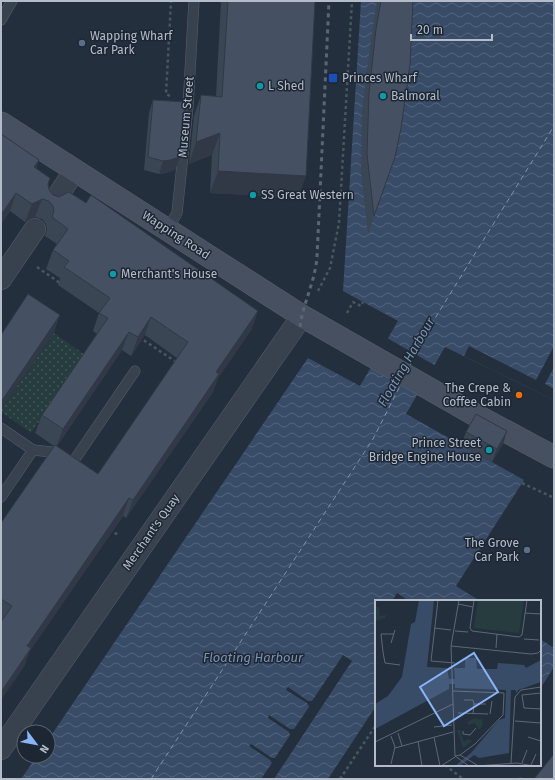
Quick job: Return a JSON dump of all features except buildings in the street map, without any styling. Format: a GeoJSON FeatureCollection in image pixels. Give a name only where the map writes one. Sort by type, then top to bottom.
{"type":"FeatureCollection","features":[{"type":"Feature","properties":{"kind":"street","name":"Wapping Road"},"geometry":{"type":"LineString","coordinates":[[1,123],[302,316],[470,412],[554,457]]}},
{"type":"Feature","properties":{"kind":"street"},"geometry":{"type":"LineString","coordinates":[[53,203],[75,170]]}},
{"type":"Feature","properties":{"kind":"street"},"geometry":{"type":"LineString","coordinates":[[1,279],[35,229]]}},
{"type":"Feature","properties":{"kind":"street","name":"Merchant's Quay"},"geometry":{"type":"LineString","coordinates":[[1,748],[302,316]]}},
{"type":"Feature","properties":{"kind":"lane"},"geometry":{"type":"LineString","coordinates":[[1,20],[12,1]]}},
{"type":"Feature","properties":{"kind":"lane","name":"Museum Street"},"geometry":{"type":"LineString","coordinates":[[167,230],[177,212],[188,107],[194,1]]}},
{"type":"Feature","properties":{"kind":"lane"},"geometry":{"type":"LineString","coordinates":[[1,428],[33,450],[52,452],[71,465],[135,371]]}},
{"type":"Feature","properties":{"kind":"lane"},"geometry":{"type":"LineString","coordinates":[[1,497],[33,450]]}},
{"type":"Feature","properties":{"kind":"path"},"geometry":{"type":"LineString","coordinates":[[318,291],[330,268],[339,223],[352,1]]}},
{"type":"Feature","properties":{"kind":"path"},"geometry":{"type":"LineString","coordinates":[[347,313],[353,302],[361,306],[363,302]]}},
{"type":"Feature","properties":{"kind":"path"},"geometry":{"type":"LineString","coordinates":[[136,335],[182,366]]}},
{"type":"Feature","properties":{"kind":"path"},"geometry":{"type":"LineString","coordinates":[[522,483],[554,498]]}},
{"type":"Feature","properties":{"kind":"path"},"geometry":{"type":"LineString","coordinates":[[108,528],[139,550]]}},
{"type":"Feature","properties":{"kind":"path"},"geometry":{"type":"LineString","coordinates":[[340,779],[375,726]]}},
{"type":"Feature","properties":{"kind":"path"},"geometry":{"type":"LineString","coordinates":[[446,766],[463,779]]}},
{"type":"Feature","properties":{"kind":"green space"},"geometry":{"type":"Polygon","coordinates":[[[54,333],[88,357],[58,394],[31,433],[1,412],[1,410],[54,333]]]}},
{"type":"Feature","properties":{"kind":"water","name":"Floating Harbour"},"geometry":{"type":"Polygon","coordinates":[[[361,1],[554,1],[554,400],[445,347],[406,414],[524,480],[456,586],[478,600],[375,600],[375,708],[328,779],[21,779],[31,764],[56,764],[56,728],[308,358],[360,386],[398,321],[343,291],[361,1]]]}},
{"type":"Feature","properties":{"kind":"water"},"geometry":{"type":"Polygon","coordinates":[[[541,640],[554,648],[554,667],[541,687],[541,640]]]}},
{"type":"Feature","properties":{"kind":"pier"},"geometry":{"type":"Polygon","coordinates":[[[387,338],[436,366],[420,393],[373,360],[387,338]]]}},
{"type":"Feature","properties":{"kind":"pier"},"geometry":{"type":"Polygon","coordinates":[[[469,346],[536,380],[554,346],[554,367],[545,384],[554,389],[554,400],[464,356],[469,346]]]}},
{"type":"Feature","properties":{"kind":"pier"},"geometry":{"type":"Polygon","coordinates":[[[397,593],[408,600],[393,600],[397,593]]]}},
{"type":"Feature","properties":{"kind":"pier"},"geometry":{"type":"Polygon","coordinates":[[[343,655],[352,661],[274,779],[261,779],[272,763],[270,760],[249,746],[251,744],[272,758],[275,758],[290,735],[289,732],[268,718],[269,715],[290,729],[294,729],[309,707],[307,703],[286,690],[288,687],[308,701],[312,701],[343,655]]]}},
{"type":"Feature","properties":{"kind":"ferry route"},"geometry":{"type":"LineString","coordinates":[[410,365],[429,328],[554,126]]}},
{"type":"Feature","properties":{"kind":"ferry route"},"geometry":{"type":"LineString","coordinates":[[151,779],[373,439],[401,384]]}},
{"type":"Feature","properties":{"kind":"railway"},"geometry":{"type":"LineString","coordinates":[[300,327],[314,275],[317,257],[329,1]]}},
{"type":"Feature","properties":{"kind":"place","name":"Wapping Wharf Car Park"},"geometry":{"type":"Point","coordinates":[82,43]}},
{"type":"Feature","properties":{"kind":"place","name":"Princes Wharf"},"geometry":{"type":"Point","coordinates":[333,78]}},
{"type":"Feature","properties":{"kind":"place","name":"L Shed"},"geometry":{"type":"Point","coordinates":[260,86]}},
{"type":"Feature","properties":{"kind":"place","name":"Balmoral"},"geometry":{"type":"Point","coordinates":[383,96]}},
{"type":"Feature","properties":{"kind":"place","name":"SS Great Western"},"geometry":{"type":"Point","coordinates":[253,195]}},
{"type":"Feature","properties":{"kind":"place","name":"Merchant's House"},"geometry":{"type":"Point","coordinates":[113,274]}},
{"type":"Feature","properties":{"kind":"place","name":"The Crepe & Coffee Cabin"},"geometry":{"type":"Point","coordinates":[519,395]}},
{"type":"Feature","properties":{"kind":"place","name":"Prince Street Bridge Engine House"},"geometry":{"type":"Point","coordinates":[489,450]}},
{"type":"Feature","properties":{"kind":"place","name":"The Grove Car Park"},"geometry":{"type":"Point","coordinates":[527,550]}}]}
